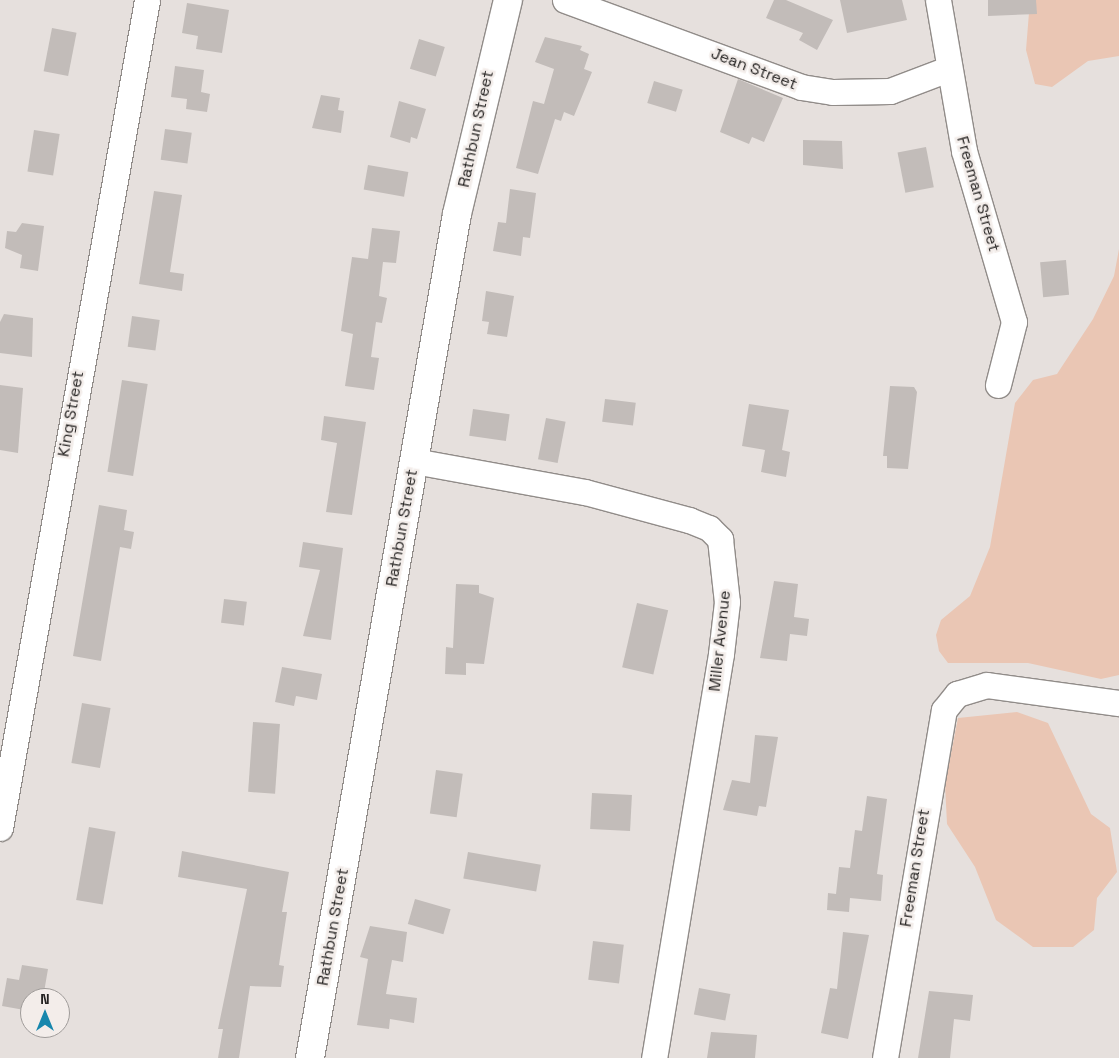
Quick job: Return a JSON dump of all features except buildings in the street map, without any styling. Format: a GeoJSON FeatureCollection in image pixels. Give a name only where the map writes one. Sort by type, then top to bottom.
{"type":"FeatureCollection","features":[{"type":"Feature","properties":{"kind":"street","name":"King Street"},"geometry":{"type":"LineString","coordinates":[[0,828],[147,0]]}},
{"type":"Feature","properties":{"kind":"street","name":"Rathbun Street"},"geometry":{"type":"LineString","coordinates":[[310,1058],[457,214],[508,0]]}},
{"type":"Feature","properties":{"kind":"street","name":"Jean Street"},"geometry":{"type":"LineString","coordinates":[[565,0],[801,88],[833,92],[890,91],[948,69]]}},
{"type":"Feature","properties":{"kind":"street","name":"Freeman Street"},"geometry":{"type":"LineString","coordinates":[[938,0],[948,69],[964,151],[1014,322],[998,385]]}},
{"type":"Feature","properties":{"kind":"street","name":"Miller Avenue"},"geometry":{"type":"LineString","coordinates":[[414,461],[585,492],[689,520],[709,528],[720,539],[727,602],[721,654],[654,1058]]}},
{"type":"Feature","properties":{"kind":"street","name":"Freeman Street"},"geometry":{"type":"LineString","coordinates":[[885,1058],[940,720],[950,701],[967,689],[1000,686],[1119,703]]}},
{"type":"Feature","properties":{"kind":"shaded area"},"geometry":{"type":"Polygon","coordinates":[[[1030,0],[1119,0],[1119,56],[1088,61],[1052,87],[1035,84],[1026,50],[1030,0]]]}},
{"type":"Feature","properties":{"kind":"shaded area"},"geometry":{"type":"Polygon","coordinates":[[[1119,249],[1119,675],[1101,679],[1028,663],[948,663],[939,651],[936,635],[941,620],[970,596],[990,547],[1015,403],[1033,380],[1057,374],[1093,319],[1114,276],[1119,249]]]}},
{"type":"Feature","properties":{"kind":"shaded area"},"geometry":{"type":"Polygon","coordinates":[[[1017,712],[1048,723],[1091,814],[1110,828],[1117,872],[1097,898],[1094,930],[1073,947],[1033,947],[996,920],[975,867],[947,824],[945,784],[958,718],[1017,712]]]}}]}
